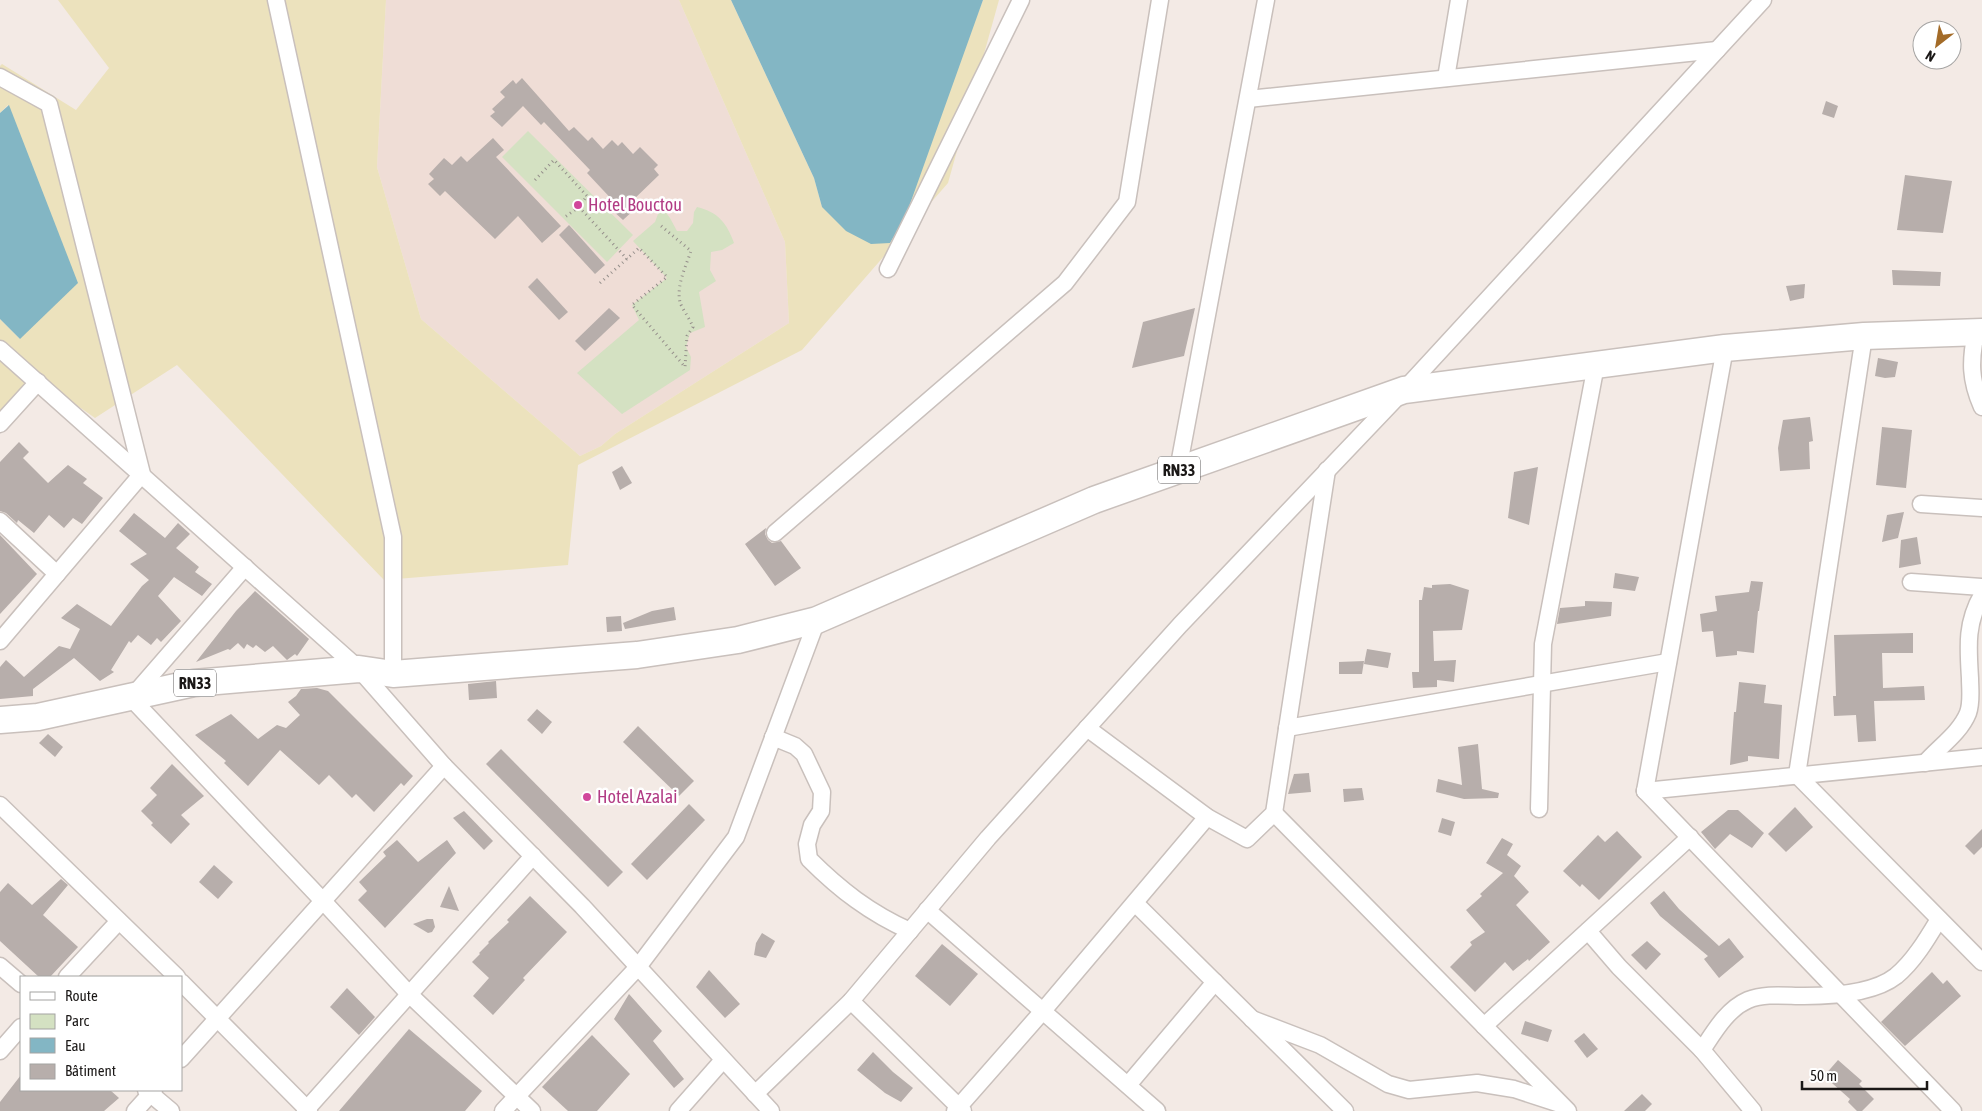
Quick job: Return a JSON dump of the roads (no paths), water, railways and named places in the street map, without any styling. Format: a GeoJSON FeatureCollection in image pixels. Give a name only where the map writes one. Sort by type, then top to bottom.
{"type":"FeatureCollection","features":[{"type":"Feature","properties":{"kind":"main road","name":"RN33"},"geometry":{"type":"LineString","coordinates":[[0,720],[38,717],[194,683],[359,668],[393,674],[637,655],[738,640],[817,620],[1094,500],[1404,390],[1725,348],[1864,336],[1979,332]]}},
{"type":"Feature","properties":{"kind":"street"},"geometry":{"type":"LineString","coordinates":[[276,0],[393,537],[393,674]]}},
{"type":"Feature","properties":{"kind":"street"},"geometry":{"type":"LineString","coordinates":[[888,269],[1021,0]]}},
{"type":"Feature","properties":{"kind":"street"},"geometry":{"type":"LineString","coordinates":[[775,533],[1065,283],[1127,202],[1160,0]]}},
{"type":"Feature","properties":{"kind":"street"},"geometry":{"type":"LineString","coordinates":[[1178,470],[1266,0]]}},
{"type":"Feature","properties":{"kind":"street"},"geometry":{"type":"LineString","coordinates":[[1446,78],[1459,0]]}},
{"type":"Feature","properties":{"kind":"street"},"geometry":{"type":"LineString","coordinates":[[755,1094],[850,1001],[988,838],[1180,625],[1404,390],[1763,0]]}},
{"type":"Feature","properties":{"kind":"street"},"geometry":{"type":"LineString","coordinates":[[1248,99],[1717,50]]}},
{"type":"Feature","properties":{"kind":"street"},"geometry":{"type":"LineString","coordinates":[[0,78],[49,104],[142,474]]}},
{"type":"Feature","properties":{"kind":"street"},"geometry":{"type":"LineString","coordinates":[[1979,332],[1971,358],[1972,373],[1982,407]]}},
{"type":"Feature","properties":{"kind":"street"},"geometry":{"type":"LineString","coordinates":[[1796,776],[1864,336]]}},
{"type":"Feature","properties":{"kind":"street"},"geometry":{"type":"LineString","coordinates":[[1645,791],[1725,348]]}},
{"type":"Feature","properties":{"kind":"street"},"geometry":{"type":"LineString","coordinates":[[0,349],[359,668],[444,766],[533,856],[771,1111]]}},
{"type":"Feature","properties":{"kind":"street"},"geometry":{"type":"LineString","coordinates":[[1539,809],[1543,644],[1596,365]]}},
{"type":"Feature","properties":{"kind":"street"},"geometry":{"type":"LineString","coordinates":[[0,424],[38,382]]}},
{"type":"Feature","properties":{"kind":"street"},"geometry":{"type":"LineString","coordinates":[[1087,728],[1207,817],[1247,838],[1274,813],[1327,470]]}},
{"type":"Feature","properties":{"kind":"street"},"geometry":{"type":"LineString","coordinates":[[0,641],[142,474]]}},
{"type":"Feature","properties":{"kind":"street"},"geometry":{"type":"LineString","coordinates":[[1921,504],[1982,508]]}},
{"type":"Feature","properties":{"kind":"street"},"geometry":{"type":"LineString","coordinates":[[0,521],[57,574]]}},
{"type":"Feature","properties":{"kind":"street"},"geometry":{"type":"LineString","coordinates":[[245,567],[131,698],[323,900],[409,994],[532,1111]]}},
{"type":"Feature","properties":{"kind":"street"},"geometry":{"type":"LineString","coordinates":[[1911,582],[1982,588]]}},
{"type":"Feature","properties":{"kind":"street"},"geometry":{"type":"LineString","coordinates":[[1925,762],[1960,728],[1969,711],[1971,690],[1968,632],[1970,619],[1982,595]]}},
{"type":"Feature","properties":{"kind":"street"},"geometry":{"type":"LineString","coordinates":[[503,1111],[638,967],[736,837],[817,620]]}},
{"type":"Feature","properties":{"kind":"street"},"geometry":{"type":"LineString","coordinates":[[1287,728],[1668,662]]}},
{"type":"Feature","properties":{"kind":"street"},"geometry":{"type":"LineString","coordinates":[[773,737],[794,746],[804,754],[822,792],[821,812],[812,825],[807,844],[809,859],[858,902],[882,918],[910,931]]}},
{"type":"Feature","properties":{"kind":"street"},"geometry":{"type":"LineString","coordinates":[[1645,791],[1982,757]]}},
{"type":"Feature","properties":{"kind":"street"},"geometry":{"type":"LineString","coordinates":[[182,1058],[444,766]]}},
{"type":"Feature","properties":{"kind":"street"},"geometry":{"type":"LineString","coordinates":[[1796,776],[1982,962]]}},
{"type":"Feature","properties":{"kind":"street"},"geometry":{"type":"LineString","coordinates":[[1645,791],[1953,1111]]}},
{"type":"Feature","properties":{"kind":"street"},"geometry":{"type":"LineString","coordinates":[[2,810],[176,976]]}},
{"type":"Feature","properties":{"kind":"street"},"geometry":{"type":"LineString","coordinates":[[1274,813],[1565,1108]]}},
{"type":"Feature","properties":{"kind":"street"},"geometry":{"type":"LineString","coordinates":[[850,1001],[959,1110],[1207,817]]}},
{"type":"Feature","properties":{"kind":"street"},"geometry":{"type":"LineString","coordinates":[[1484,1026],[1690,837]]}},
{"type":"Feature","properties":{"kind":"street"},"geometry":{"type":"LineString","coordinates":[[182,983],[307,1110],[533,856]]}},
{"type":"Feature","properties":{"kind":"street"},"geometry":{"type":"LineString","coordinates":[[1135,903],[1346,1111]]}},
{"type":"Feature","properties":{"kind":"street"},"geometry":{"type":"LineString","coordinates":[[927,910],[1128,1085],[1150,1109]]}},
{"type":"Feature","properties":{"kind":"street"},"geometry":{"type":"LineString","coordinates":[[1702,1050],[1725,1017],[1747,1001],[1770,996],[1841,995],[1874,987],[1895,977],[1923,945],[1939,919]]}},
{"type":"Feature","properties":{"kind":"street"},"geometry":{"type":"LineString","coordinates":[[68,976],[119,921]]}},
{"type":"Feature","properties":{"kind":"street"},"geometry":{"type":"LineString","coordinates":[[1588,931],[1619,967],[1702,1050],[1753,1111]]}},
{"type":"Feature","properties":{"kind":"street"},"geometry":{"type":"LineString","coordinates":[[0,966],[20,983]]}},
{"type":"Feature","properties":{"kind":"street"},"geometry":{"type":"LineString","coordinates":[[1128,1085],[1215,982]]}},
{"type":"Feature","properties":{"kind":"street"},"geometry":{"type":"LineString","coordinates":[[1252,1019],[1320,1045],[1388,1084],[1409,1090],[1477,1083],[1514,1089],[1565,1108]]}},
{"type":"Feature","properties":{"kind":"street"},"geometry":{"type":"LineString","coordinates":[[0,1051],[20,1028]]}},
{"type":"Feature","properties":{"kind":"street"},"geometry":{"type":"LineString","coordinates":[[678,1111],[723,1060]]}},
{"type":"Feature","properties":{"kind":"street"},"geometry":{"type":"LineString","coordinates":[[135,1111],[150,1091],[171,1111]]}},
{"type":"Feature","properties":{"kind":"water"},"geometry":{"type":"Polygon","coordinates":[[[731,0],[983,0],[905,218],[890,243],[871,244],[846,231],[822,207],[814,178],[731,0]]]}},
{"type":"Feature","properties":{"kind":"water"},"geometry":{"type":"Polygon","coordinates":[[[9,105],[78,283],[20,339],[0,319],[0,113],[9,105]]]}},
{"type":"Feature","properties":{"kind":"place","name":"Hotel Bouctou"},"geometry":{"type":"Point","coordinates":[578,205]}},
{"type":"Feature","properties":{"kind":"place","name":"Hotel Azalai"},"geometry":{"type":"Point","coordinates":[587,797]}}]}
